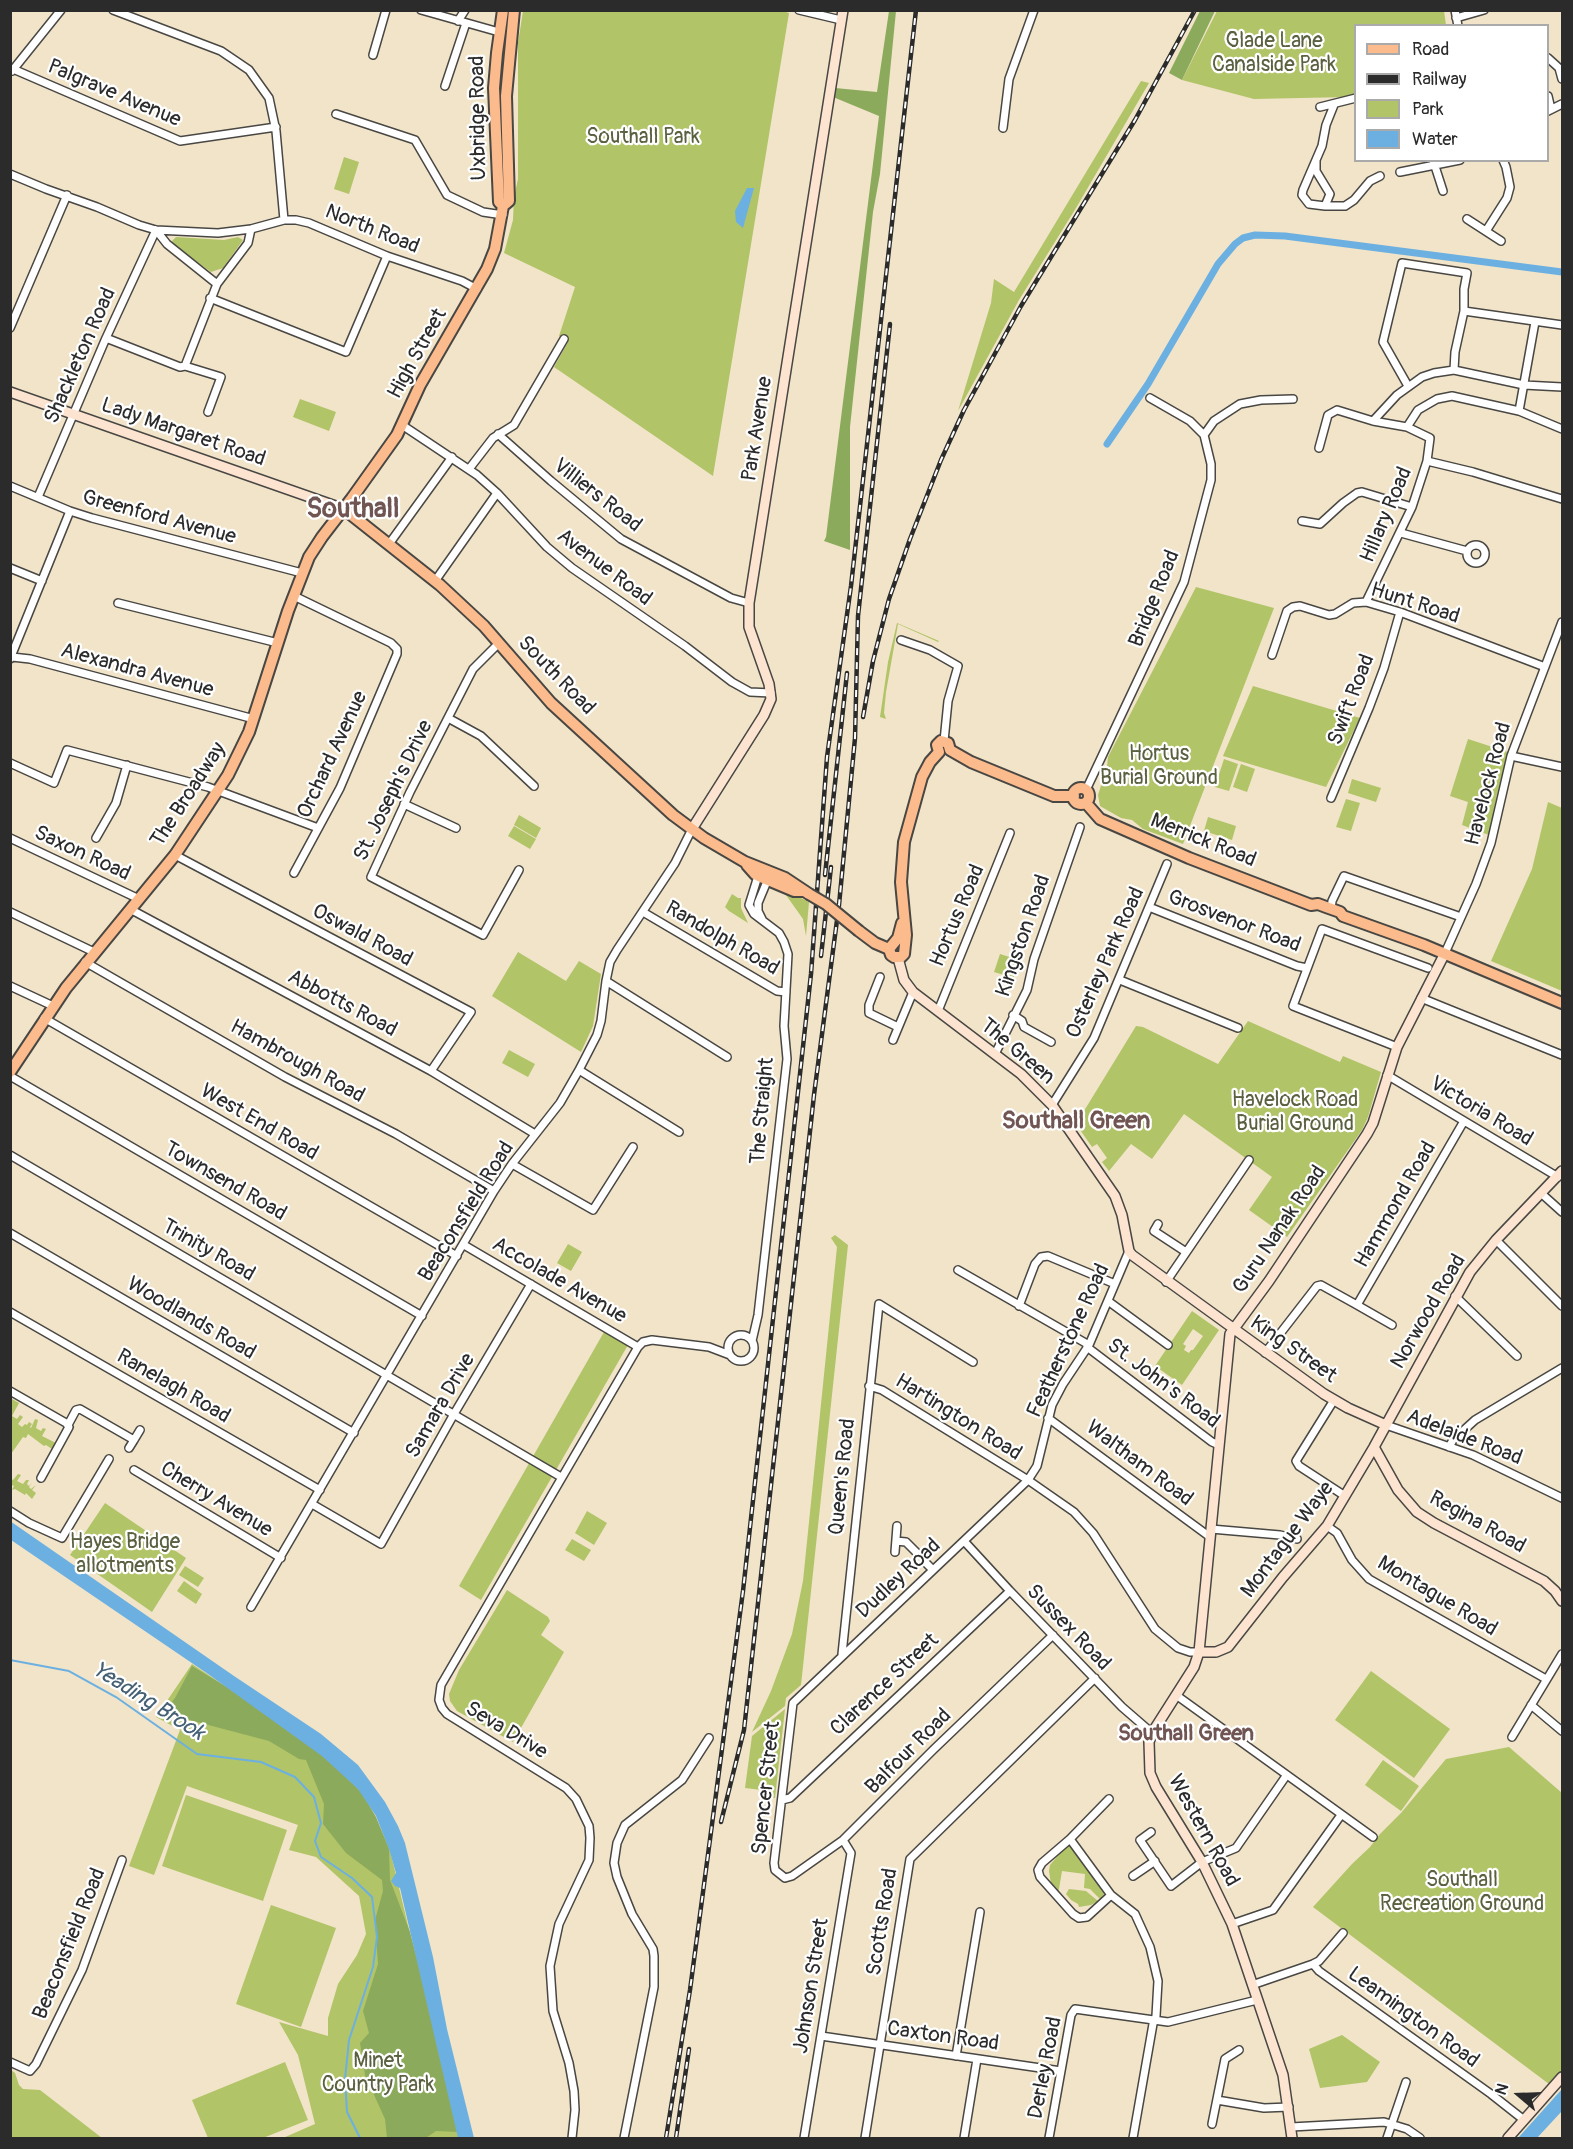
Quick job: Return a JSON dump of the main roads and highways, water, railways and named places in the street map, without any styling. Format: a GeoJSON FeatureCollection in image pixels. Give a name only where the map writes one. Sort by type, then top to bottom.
{"type":"FeatureCollection","features":[{"type":"Feature","properties":{"kind":"main road","name":"Uxbridge Road"},"geometry":{"type":"LineString","coordinates":[[503,10],[495,77],[499,202],[503,210],[509,201],[507,78],[514,10]]}},
{"type":"Feature","properties":{"kind":"main road"},"geometry":{"type":"LineString","coordinates":[[495,77],[507,78]]}},
{"type":"Feature","properties":{"kind":"main road","name":"High Street"},"geometry":{"type":"LineString","coordinates":[[344,509],[392,444],[420,385],[477,289],[495,249],[503,210]]}},
{"type":"Feature","properties":{"kind":"main road","name":"South Road"},"geometry":{"type":"LineString","coordinates":[[344,509],[435,581],[483,626],[550,703],[666,809],[692,829],[761,874],[794,891],[805,892]]}},
{"type":"Feature","properties":{"kind":"main road","name":"The Broadway"},"geometry":{"type":"LineString","coordinates":[[11,1070],[52,1006],[85,962],[175,855],[240,754],[254,719],[294,596],[298,572],[344,509]]}},
{"type":"Feature","properties":{"kind":"main road"},"geometry":{"type":"LineString","coordinates":[[904,906],[900,932],[891,945],[891,956],[898,958],[904,954],[906,935],[902,857],[906,830],[922,777],[944,748],[971,762],[1054,796],[1061,798],[1074,796]]}},
{"type":"Feature","properties":{"kind":"main road"},"geometry":{"type":"LineString","coordinates":[[1077,790],[1086,790],[1089,797],[1086,803],[1079,804],[1074,796],[1077,790]]}},
{"type":"Feature","properties":{"kind":"main road","name":"Merrick Road"},"geometry":{"type":"LineString","coordinates":[[1086,803],[1097,817],[1189,858],[1311,904],[1331,905],[1343,916],[1445,953],[1563,1003]]}},
{"type":"Feature","properties":{"kind":"main road","name":"South Road"},"geometry":{"type":"LineString","coordinates":[[761,874],[785,878],[831,908],[875,943],[891,945]]}},
{"type":"Feature","properties":{"kind":"main road","name":"Merrick Road"},"geometry":{"type":"LineString","coordinates":[[1311,904],[1316,910],[1338,918],[1343,916]]}},
{"type":"Feature","properties":{"kind":"main road"},"geometry":{"type":"LineString","coordinates":[[891,945],[898,942],[905,947]]}},
{"type":"Feature","properties":{"kind":"water"},"geometry":{"type":"Polygon","coordinates":[[[747,188],[754,188],[743,228],[736,222],[735,211],[747,188]]]}},
{"type":"Feature","properties":{"kind":"water"},"geometry":{"type":"Polygon","coordinates":[[[10,1521],[321,1734],[358,1765],[385,1802],[405,1843],[474,2138],[458,2138],[400,1888],[391,1881],[396,1873],[376,1816],[358,1789],[322,1756],[208,1674],[11,1540],[10,1521]]]}},
{"type":"Feature","properties":{"kind":"water"},"geometry":{"type":"Polygon","coordinates":[[[1562,2089],[1562,2111],[1537,2138],[1518,2138],[1562,2089]]]}},
{"type":"Feature","properties":{"kind":"waterway"},"geometry":{"type":"LineString","coordinates":[[1107,444],[1148,384],[1218,264],[1243,238],[1255,235],[1285,236],[1562,272]]}},
{"type":"Feature","properties":{"kind":"waterway","name":"Yeading Brook"},"geometry":{"type":"LineString","coordinates":[[10,1660],[69,1671],[116,1697],[197,1754],[261,1762],[295,1777],[314,1797],[321,1823],[315,1841],[321,1857],[352,1878],[372,1897],[377,1937],[373,1967],[349,2040],[345,2079],[347,2112],[360,2138]]}},
{"type":"Feature","properties":{"kind":"railway"},"geometry":{"type":"LineString","coordinates":[[666,2138],[690,1990],[743,1591],[811,974],[827,757],[851,586],[916,10]]}},
{"type":"Feature","properties":{"kind":"railway"},"geometry":{"type":"LineString","coordinates":[[863,717],[873,661],[889,599],[941,460],[964,410],[1021,306],[1135,120],[1195,10]]}},
{"type":"Feature","properties":{"kind":"railway"},"geometry":{"type":"LineString","coordinates":[[721,1822],[744,1730],[814,1095],[839,905],[855,738],[858,616],[890,324]]}},
{"type":"Feature","properties":{"kind":"railway"},"geometry":{"type":"LineString","coordinates":[[825,875],[847,673]]}},
{"type":"Feature","properties":{"kind":"railway"},"geometry":{"type":"LineString","coordinates":[[821,956],[831,867]]}},
{"type":"Feature","properties":{"kind":"railway"},"geometry":{"type":"LineString","coordinates":[[676,2138],[689,2049]]}},
{"type":"Feature","properties":{"kind":"district","name":"Southall"},"geometry":{"type":"Point","coordinates":[353,510]}},
{"type":"Feature","properties":{"kind":"district","name":"Southall Green"},"geometry":{"type":"Point","coordinates":[1076,1122]}},
{"type":"Feature","properties":{"kind":"district","name":"Southall Green"},"geometry":{"type":"Point","coordinates":[1186,1734]}},
{"type":"Feature","properties":{"kind":"park label","name":"Glade Lane Canalside Park"},"geometry":{"type":"Point","coordinates":[1274,54]}},
{"type":"Feature","properties":{"kind":"park label","name":"Southall Park"},"geometry":{"type":"Point","coordinates":[643,138]}},
{"type":"Feature","properties":{"kind":"park label","name":"Hortus Burial Ground"},"geometry":{"type":"Point","coordinates":[1159,767]}},
{"type":"Feature","properties":{"kind":"park label","name":"Havelock Road Burial Ground"},"geometry":{"type":"Point","coordinates":[1295,1113]}},
{"type":"Feature","properties":{"kind":"park label","name":"Hayes Bridge allotments"},"geometry":{"type":"Point","coordinates":[125,1555]}},
{"type":"Feature","properties":{"kind":"park label","name":"Southall Recreation Ground"},"geometry":{"type":"Point","coordinates":[1462,1893]}},
{"type":"Feature","properties":{"kind":"park label","name":"Minet Country Park"},"geometry":{"type":"Point","coordinates":[378,2074]}}]}
